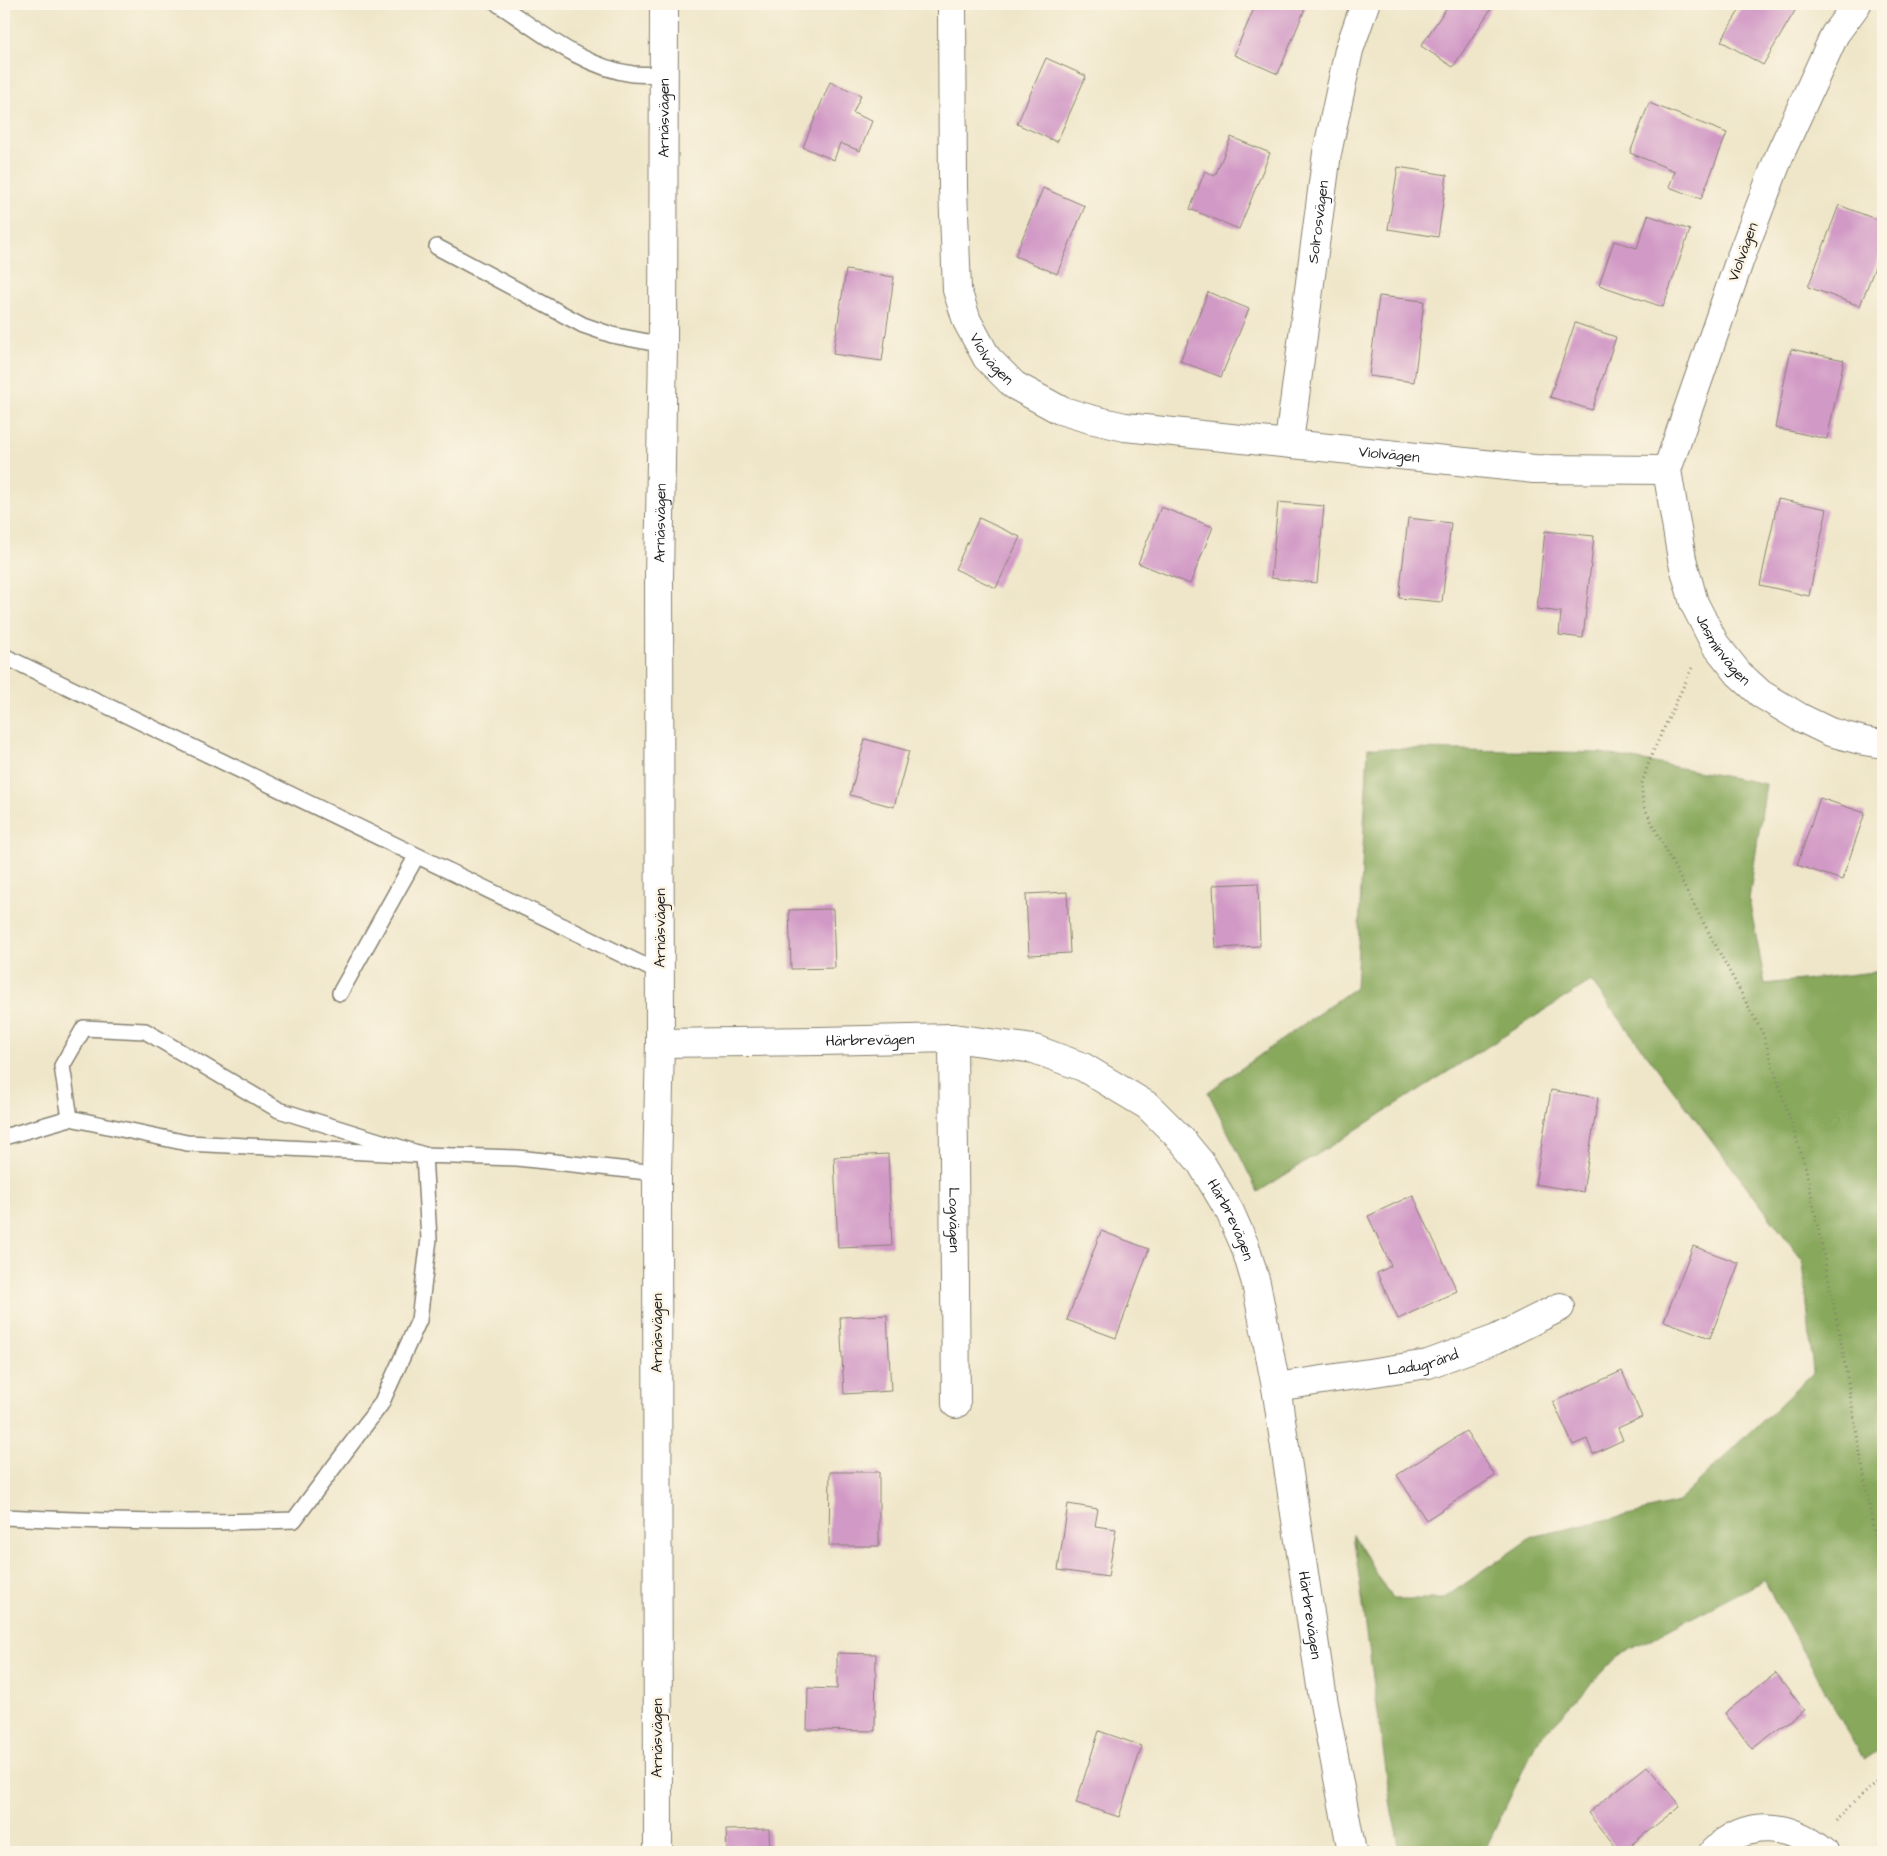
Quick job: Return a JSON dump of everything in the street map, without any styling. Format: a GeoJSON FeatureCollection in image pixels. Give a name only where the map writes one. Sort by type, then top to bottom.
{"type":"FeatureCollection","features":[{"type":"Feature","properties":{"kind":"street","name":"Arnäsvägen"},"geometry":{"type":"LineString","coordinates":[[658,1852],[659,578],[664,4]]}},
{"type":"Feature","properties":{"kind":"street","name":"Violvägen"},"geometry":{"type":"LineString","coordinates":[[952,4],[953,188],[957,290],[967,321],[987,358],[1014,386],[1060,410],[1125,427],[1289,442],[1534,469],[1667,470],[1737,268],[1780,154],[1835,34],[1857,4]]}},
{"type":"Feature","properties":{"kind":"street","name":"Solrosvägen"},"geometry":{"type":"LineString","coordinates":[[1289,442],[1327,153],[1349,50],[1365,4]]}},
{"type":"Feature","properties":{"kind":"street","name":"Jasminvägen"},"geometry":{"type":"LineString","coordinates":[[1667,470],[1682,559],[1694,603],[1715,644],[1739,674],[1761,694],[1799,718],[1830,732],[1883,744]]}},
{"type":"Feature","properties":{"kind":"street","name":"Härbrevägen"},"geometry":{"type":"LineString","coordinates":[[660,1043],[953,1038],[1034,1049],[1083,1067],[1148,1106],[1181,1139],[1201,1163],[1230,1212],[1245,1246],[1256,1283],[1276,1387],[1322,1693],[1352,1852]]}},
{"type":"Feature","properties":{"kind":"street","name":"Logvägen"},"geometry":{"type":"LineString","coordinates":[[953,1038],[956,1404]]}},
{"type":"Feature","properties":{"kind":"street","name":"Ladugränd"},"geometry":{"type":"LineString","coordinates":[[1276,1387],[1428,1364],[1496,1340],[1560,1307]]}},
{"type":"Feature","properties":{"kind":"street"},"geometry":{"type":"LineString","coordinates":[[1713,1852],[1722,1844],[1743,1832],[1760,1828],[1775,1828],[1794,1833],[1818,1847]]}},
{"type":"Feature","properties":{"kind":"lane"},"geometry":{"type":"LineString","coordinates":[[498,4],[578,57],[608,68],[634,74],[664,74]]}},
{"type":"Feature","properties":{"kind":"lane"},"geometry":{"type":"LineString","coordinates":[[437,247],[583,324],[612,335],[662,345]]}},
{"type":"Feature","properties":{"kind":"lane"},"geometry":{"type":"LineString","coordinates":[[4,656],[416,857],[660,973]]}},
{"type":"Feature","properties":{"kind":"lane"},"geometry":{"type":"LineString","coordinates":[[340,993],[416,857]]}},
{"type":"Feature","properties":{"kind":"lane"},"geometry":{"type":"LineString","coordinates":[[70,1118],[62,1066],[84,1028],[145,1031],[279,1110],[424,1155]]}},
{"type":"Feature","properties":{"kind":"lane"},"geometry":{"type":"LineString","coordinates":[[4,1137],[70,1118],[187,1143],[517,1158],[658,1173]]}},
{"type":"Feature","properties":{"kind":"lane"},"geometry":{"type":"LineString","coordinates":[[4,1517],[68,1521],[218,1523],[294,1520],[381,1404],[419,1320],[429,1239],[424,1155]]}},
{"type":"Feature","properties":{"kind":"path"},"geometry":{"type":"LineString","coordinates":[[1709,633],[1651,756],[1642,786],[1644,807],[1763,1034],[1806,1169],[1840,1336],[1883,1586]]}},
{"type":"Feature","properties":{"kind":"path"},"geometry":{"type":"LineString","coordinates":[[1818,1847],[1883,1776]]}},
{"type":"Feature","properties":{"kind":"green space"},"geometry":{"type":"Polygon","coordinates":[[[1368,748],[1601,753],[1766,784],[1749,899],[1765,984],[1883,971],[1883,1747],[1863,1760],[1764,1580],[1618,1656],[1536,1743],[1484,1852],[1401,1852],[1392,1813],[1353,1534],[1392,1599],[1443,1599],[1532,1537],[1675,1504],[1813,1373],[1803,1261],[1591,981],[1258,1192],[1208,1092],[1356,987],[1368,748]]]}},
{"type":"Feature","properties":{"kind":"building"},"geometry":{"type":"Polygon","coordinates":[[[1256,4],[1307,4],[1278,74],[1234,55],[1256,4]]]}},
{"type":"Feature","properties":{"kind":"building"},"geometry":{"type":"Polygon","coordinates":[[[1449,4],[1494,4],[1453,67],[1421,46],[1449,4]]]}},
{"type":"Feature","properties":{"kind":"building"},"geometry":{"type":"Polygon","coordinates":[[[1743,4],[1799,4],[1763,65],[1721,41],[1743,4]]]}},
{"type":"Feature","properties":{"kind":"building"},"geometry":{"type":"Polygon","coordinates":[[[1046,58],[1086,76],[1057,142],[1017,124],[1046,58]]]}},
{"type":"Feature","properties":{"kind":"building"},"geometry":{"type":"Polygon","coordinates":[[[830,82],[861,95],[853,113],[872,121],[860,151],[840,143],[834,160],[803,147],[830,82]]]}},
{"type":"Feature","properties":{"kind":"building"},"geometry":{"type":"Polygon","coordinates":[[[1649,103],[1727,133],[1701,199],[1669,187],[1675,171],[1630,153],[1649,103]]]}},
{"type":"Feature","properties":{"kind":"building"},"geometry":{"type":"Polygon","coordinates":[[[1231,137],[1270,153],[1239,229],[1190,209],[1205,171],[1215,176],[1231,137]]]}},
{"type":"Feature","properties":{"kind":"building"},"geometry":{"type":"Polygon","coordinates":[[[1398,167],[1447,175],[1438,237],[1388,229],[1398,167]]]}},
{"type":"Feature","properties":{"kind":"building"},"geometry":{"type":"Polygon","coordinates":[[[1043,188],[1085,206],[1057,274],[1015,256],[1043,188]]]}},
{"type":"Feature","properties":{"kind":"building"},"geometry":{"type":"Polygon","coordinates":[[[1839,205],[1883,222],[1883,246],[1860,306],[1808,287],[1839,205]]]}},
{"type":"Feature","properties":{"kind":"building"},"geometry":{"type":"Polygon","coordinates":[[[1648,215],[1690,230],[1663,307],[1599,285],[1614,241],[1637,248],[1648,215]]]}},
{"type":"Feature","properties":{"kind":"building"},"geometry":{"type":"Polygon","coordinates":[[[846,270],[894,277],[882,361],[833,354],[846,270]]]}},
{"type":"Feature","properties":{"kind":"building"},"geometry":{"type":"Polygon","coordinates":[[[1208,292],[1249,309],[1221,377],[1180,361],[1208,292]]]}},
{"type":"Feature","properties":{"kind":"building"},"geometry":{"type":"Polygon","coordinates":[[[1379,296],[1424,301],[1414,382],[1369,376],[1379,296]]]}},
{"type":"Feature","properties":{"kind":"building"},"geometry":{"type":"Polygon","coordinates":[[[1575,323],[1616,337],[1592,410],[1550,397],[1575,323]]]}},
{"type":"Feature","properties":{"kind":"building"},"geometry":{"type":"Polygon","coordinates":[[[1791,349],[1844,360],[1827,439],[1775,428],[1791,349]]]}},
{"type":"Feature","properties":{"kind":"building"},"geometry":{"type":"Polygon","coordinates":[[[1778,499],[1827,509],[1809,596],[1760,585],[1778,499]]]}},
{"type":"Feature","properties":{"kind":"building"},"geometry":{"type":"Polygon","coordinates":[[[1278,502],[1324,506],[1317,583],[1271,578],[1278,502]]]}},
{"type":"Feature","properties":{"kind":"building"},"geometry":{"type":"Polygon","coordinates":[[[1161,507],[1213,527],[1190,584],[1138,563],[1161,507]]]}},
{"type":"Feature","properties":{"kind":"building"},"geometry":{"type":"Polygon","coordinates":[[[979,518],[1020,537],[996,588],[955,569],[979,518]]]}},
{"type":"Feature","properties":{"kind":"building"},"geometry":{"type":"Polygon","coordinates":[[[1408,518],[1451,523],[1442,602],[1399,598],[1408,518]]]}},
{"type":"Feature","properties":{"kind":"building"},"geometry":{"type":"Polygon","coordinates":[[[1545,531],[1594,536],[1583,638],[1559,635],[1561,612],[1537,609],[1545,531]]]}},
{"type":"Feature","properties":{"kind":"building"},"geometry":{"type":"Polygon","coordinates":[[[865,739],[909,751],[894,807],[850,795],[865,739]]]}},
{"type":"Feature","properties":{"kind":"building"},"geometry":{"type":"Polygon","coordinates":[[[1820,798],[1865,813],[1842,880],[1797,865],[1820,798]]]}},
{"type":"Feature","properties":{"kind":"building"},"geometry":{"type":"Polygon","coordinates":[[[1258,883],[1260,946],[1216,948],[1213,885],[1258,883]]]}},
{"type":"Feature","properties":{"kind":"building"},"geometry":{"type":"Polygon","coordinates":[[[1067,892],[1070,953],[1029,955],[1026,894],[1067,892]]]}},
{"type":"Feature","properties":{"kind":"building"},"geometry":{"type":"Polygon","coordinates":[[[833,909],[835,968],[791,969],[789,910],[833,909]]]}},
{"type":"Feature","properties":{"kind":"building"},"geometry":{"type":"Polygon","coordinates":[[[1551,1090],[1598,1098],[1583,1192],[1535,1184],[1551,1090]]]}},
{"type":"Feature","properties":{"kind":"building"},"geometry":{"type":"Polygon","coordinates":[[[888,1154],[892,1246],[838,1248],[834,1157],[888,1154]]]}},
{"type":"Feature","properties":{"kind":"building"},"geometry":{"type":"Polygon","coordinates":[[[1413,1195],[1457,1291],[1398,1319],[1377,1273],[1391,1266],[1368,1216],[1413,1195]]]}},
{"type":"Feature","properties":{"kind":"building"},"geometry":{"type":"Polygon","coordinates":[[[1101,1231],[1149,1249],[1116,1338],[1067,1320],[1101,1231]]]}},
{"type":"Feature","properties":{"kind":"building"},"geometry":{"type":"Polygon","coordinates":[[[1693,1246],[1739,1263],[1710,1338],[1664,1321],[1693,1246]]]}},
{"type":"Feature","properties":{"kind":"building"},"geometry":{"type":"Polygon","coordinates":[[[887,1315],[891,1391],[844,1394],[840,1317],[887,1315]]]}},
{"type":"Feature","properties":{"kind":"building"},"geometry":{"type":"Polygon","coordinates":[[[1622,1371],[1642,1417],[1618,1428],[1623,1440],[1593,1454],[1587,1439],[1573,1445],[1553,1402],[1622,1371]]]}},
{"type":"Feature","properties":{"kind":"building"},"geometry":{"type":"Polygon","coordinates":[[[1466,1431],[1495,1476],[1426,1520],[1397,1475],[1466,1431]]]}},
{"type":"Feature","properties":{"kind":"building"},"geometry":{"type":"Polygon","coordinates":[[[830,1472],[879,1472],[879,1546],[829,1546],[830,1472]]]}},
{"type":"Feature","properties":{"kind":"building"},"geometry":{"type":"Polygon","coordinates":[[[1068,1504],[1098,1509],[1095,1526],[1116,1529],[1108,1577],[1058,1570],[1068,1504]]]}},
{"type":"Feature","properties":{"kind":"building"},"geometry":{"type":"Polygon","coordinates":[[[837,1653],[876,1654],[875,1731],[807,1730],[808,1688],[837,1689],[837,1653]]]}},
{"type":"Feature","properties":{"kind":"building"},"geometry":{"type":"Polygon","coordinates":[[[1776,1673],[1804,1710],[1752,1749],[1725,1713],[1776,1673]]]}},
{"type":"Feature","properties":{"kind":"building"},"geometry":{"type":"Polygon","coordinates":[[[1099,1731],[1142,1746],[1119,1817],[1076,1803],[1099,1731]]]}},
{"type":"Feature","properties":{"kind":"building"},"geometry":{"type":"Polygon","coordinates":[[[1647,1766],[1680,1806],[1622,1852],[1619,1852],[1588,1813],[1647,1766]]]}},
{"type":"Feature","properties":{"kind":"building"},"geometry":{"type":"Polygon","coordinates":[[[769,1829],[770,1852],[727,1852],[726,1830],[769,1829]]]}}]}
